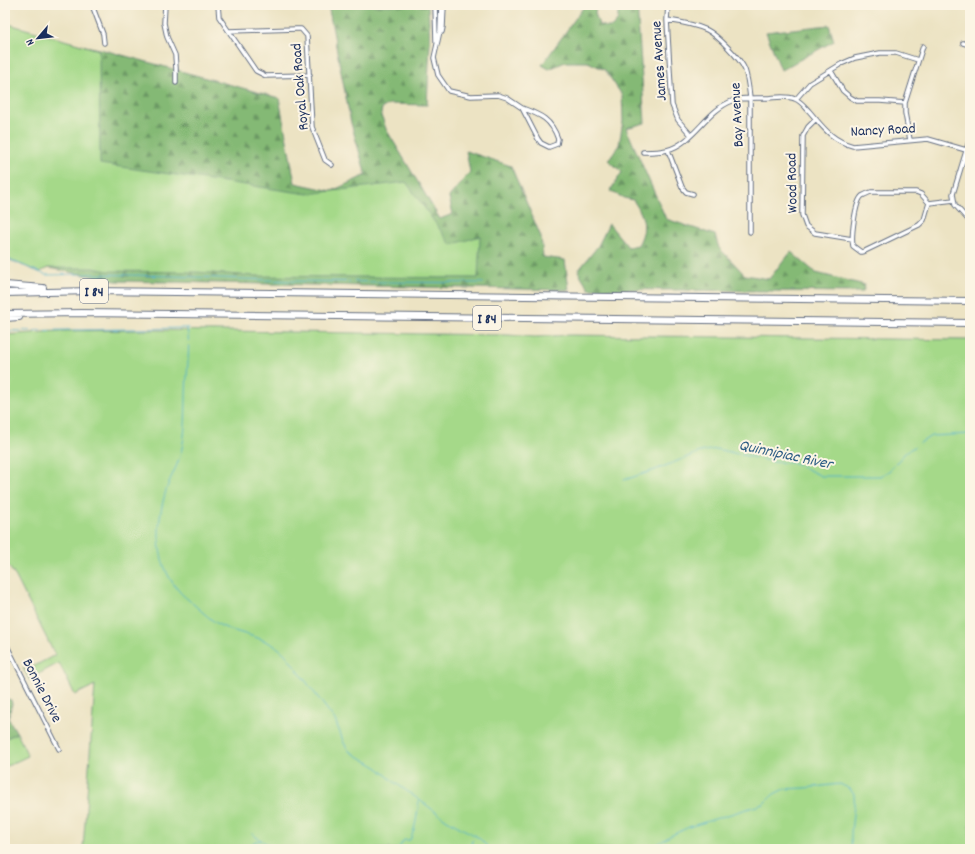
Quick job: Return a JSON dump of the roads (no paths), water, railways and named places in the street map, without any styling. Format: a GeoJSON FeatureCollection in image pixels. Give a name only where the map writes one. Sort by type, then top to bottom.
{"type":"FeatureCollection","features":[{"type":"Feature","properties":{"kind":"highway"},"geometry":{"type":"LineString","coordinates":[[5,285],[46,288],[58,291]]}},
{"type":"Feature","properties":{"kind":"highway","name":"I 84"},"geometry":{"type":"LineString","coordinates":[[5,292],[58,291],[970,301]]}},
{"type":"Feature","properties":{"kind":"highway"},"geometry":{"type":"LineString","coordinates":[[5,318],[42,313]]}},
{"type":"Feature","properties":{"kind":"highway","name":"I 84"},"geometry":{"type":"LineString","coordinates":[[5,314],[42,313],[970,323]]}},
{"type":"Feature","properties":{"kind":"street"},"geometry":{"type":"LineString","coordinates":[[92,5],[103,34],[104,43]]}},
{"type":"Feature","properties":{"kind":"street"},"geometry":{"type":"LineString","coordinates":[[165,5],[164,23],[167,37],[175,55],[176,83]]}},
{"type":"Feature","properties":{"kind":"street"},"geometry":{"type":"LineString","coordinates":[[218,5],[219,17],[256,71],[266,76],[310,75]]}},
{"type":"Feature","properties":{"kind":"street"},"geometry":{"type":"LineString","coordinates":[[436,5],[436,44],[434,58],[438,75],[449,91],[471,96],[498,95],[508,98],[522,108],[551,123],[558,139],[557,144],[549,147],[538,140],[522,108]]}},
{"type":"Feature","properties":{"kind":"street"},"geometry":{"type":"LineString","coordinates":[[436,44],[440,31],[441,5]]}},
{"type":"Feature","properties":{"kind":"street"},"geometry":{"type":"LineString","coordinates":[[436,44],[443,27],[444,5]]}},
{"type":"Feature","properties":{"kind":"street","name":"James Avenue"},"geometry":{"type":"LineString","coordinates":[[668,5],[667,20],[672,105],[678,120],[691,135]]}},
{"type":"Feature","properties":{"kind":"street","name":"Bay Avenue"},"geometry":{"type":"LineString","coordinates":[[667,20],[691,24],[708,30],[737,56],[745,69],[750,98],[750,232]]}},
{"type":"Feature","properties":{"kind":"street","name":"Royal Oak Road"},"geometry":{"type":"LineString","coordinates":[[229,31],[296,28],[301,29],[307,36],[312,127],[325,160],[332,165]]}},
{"type":"Feature","properties":{"kind":"street"},"geometry":{"type":"LineString","coordinates":[[963,43],[970,46]]}},
{"type":"Feature","properties":{"kind":"street"},"geometry":{"type":"LineString","coordinates":[[910,140],[905,113],[905,102],[923,46]]}},
{"type":"Feature","properties":{"kind":"street"},"geometry":{"type":"LineString","coordinates":[[643,152],[668,150],[681,143],[718,108],[734,100],[750,98],[796,99],[810,83],[855,58],[880,53],[896,53],[918,60]]}},
{"type":"Feature","properties":{"kind":"street"},"geometry":{"type":"LineString","coordinates":[[831,70],[843,91],[857,101],[905,102]]}},
{"type":"Feature","properties":{"kind":"street","name":"Nancy Road"},"geometry":{"type":"LineString","coordinates":[[796,99],[803,104],[834,139],[853,146],[928,139],[966,150]]}},
{"type":"Feature","properties":{"kind":"street","name":"Wood Road"},"geometry":{"type":"LineString","coordinates":[[816,120],[808,127],[803,136],[802,214],[806,226],[815,233],[852,239]]}},
{"type":"Feature","properties":{"kind":"street"},"geometry":{"type":"LineString","coordinates":[[970,138],[954,189],[954,200],[958,209],[970,222]]}},
{"type":"Feature","properties":{"kind":"street"},"geometry":{"type":"LineString","coordinates":[[668,150],[682,187],[686,192],[693,194]]}},
{"type":"Feature","properties":{"kind":"street"},"geometry":{"type":"LineString","coordinates":[[871,192],[916,192],[921,194],[929,203],[924,220],[919,224],[866,251],[861,252],[853,246],[852,239],[858,202],[862,196],[871,192]]}},
{"type":"Feature","properties":{"kind":"street"},"geometry":{"type":"LineString","coordinates":[[929,203],[954,200]]}},
{"type":"Feature","properties":{"kind":"street","name":"Bonnie Drive"},"geometry":{"type":"LineString","coordinates":[[5,642],[59,749]]}},
{"type":"Feature","properties":{"kind":"waterway"},"geometry":{"type":"LineString","coordinates":[[5,258],[46,275],[90,274],[292,281],[483,283]]}},
{"type":"Feature","properties":{"kind":"waterway"},"geometry":{"type":"LineString","coordinates":[[187,328],[188,352],[184,439],[180,457],[169,482],[161,510],[159,524],[161,553],[164,566],[170,579],[182,594],[217,623],[226,628],[266,641],[280,649],[335,720],[344,743],[349,751],[378,768],[393,781],[447,820],[479,838],[490,849]]}},
{"type":"Feature","properties":{"kind":"waterway"},"geometry":{"type":"LineString","coordinates":[[6,331],[189,328]]}},
{"type":"Feature","properties":{"kind":"waterway","name":"Quinnipiac River"},"geometry":{"type":"LineString","coordinates":[[920,443],[931,436],[970,434]]}},
{"type":"Feature","properties":{"kind":"waterway","name":"Quinnipiac River"},"geometry":{"type":"LineString","coordinates":[[624,480],[655,470],[700,452],[716,449],[774,462],[795,463],[821,476],[880,476],[889,471],[906,452],[914,447]]}},
{"type":"Feature","properties":{"kind":"waterway"},"geometry":{"type":"LineString","coordinates":[[646,849],[655,846],[670,836],[689,827],[763,804],[774,794],[784,789],[840,784],[848,788],[854,794],[851,831],[851,844],[853,849]]}},
{"type":"Feature","properties":{"kind":"waterway"},"geometry":{"type":"LineString","coordinates":[[398,849],[404,840],[410,840],[415,826],[419,801]]}},
{"type":"Feature","properties":{"kind":"waterway"},"geometry":{"type":"LineString","coordinates":[[252,834],[274,849]]}},
{"type":"Feature","properties":{"kind":"waterway"},"geometry":{"type":"LineString","coordinates":[[247,849],[253,843],[261,840]]}},
{"type":"Feature","properties":{"kind":"waterway"},"geometry":{"type":"LineString","coordinates":[[473,840],[471,842],[478,849]]}}]}
